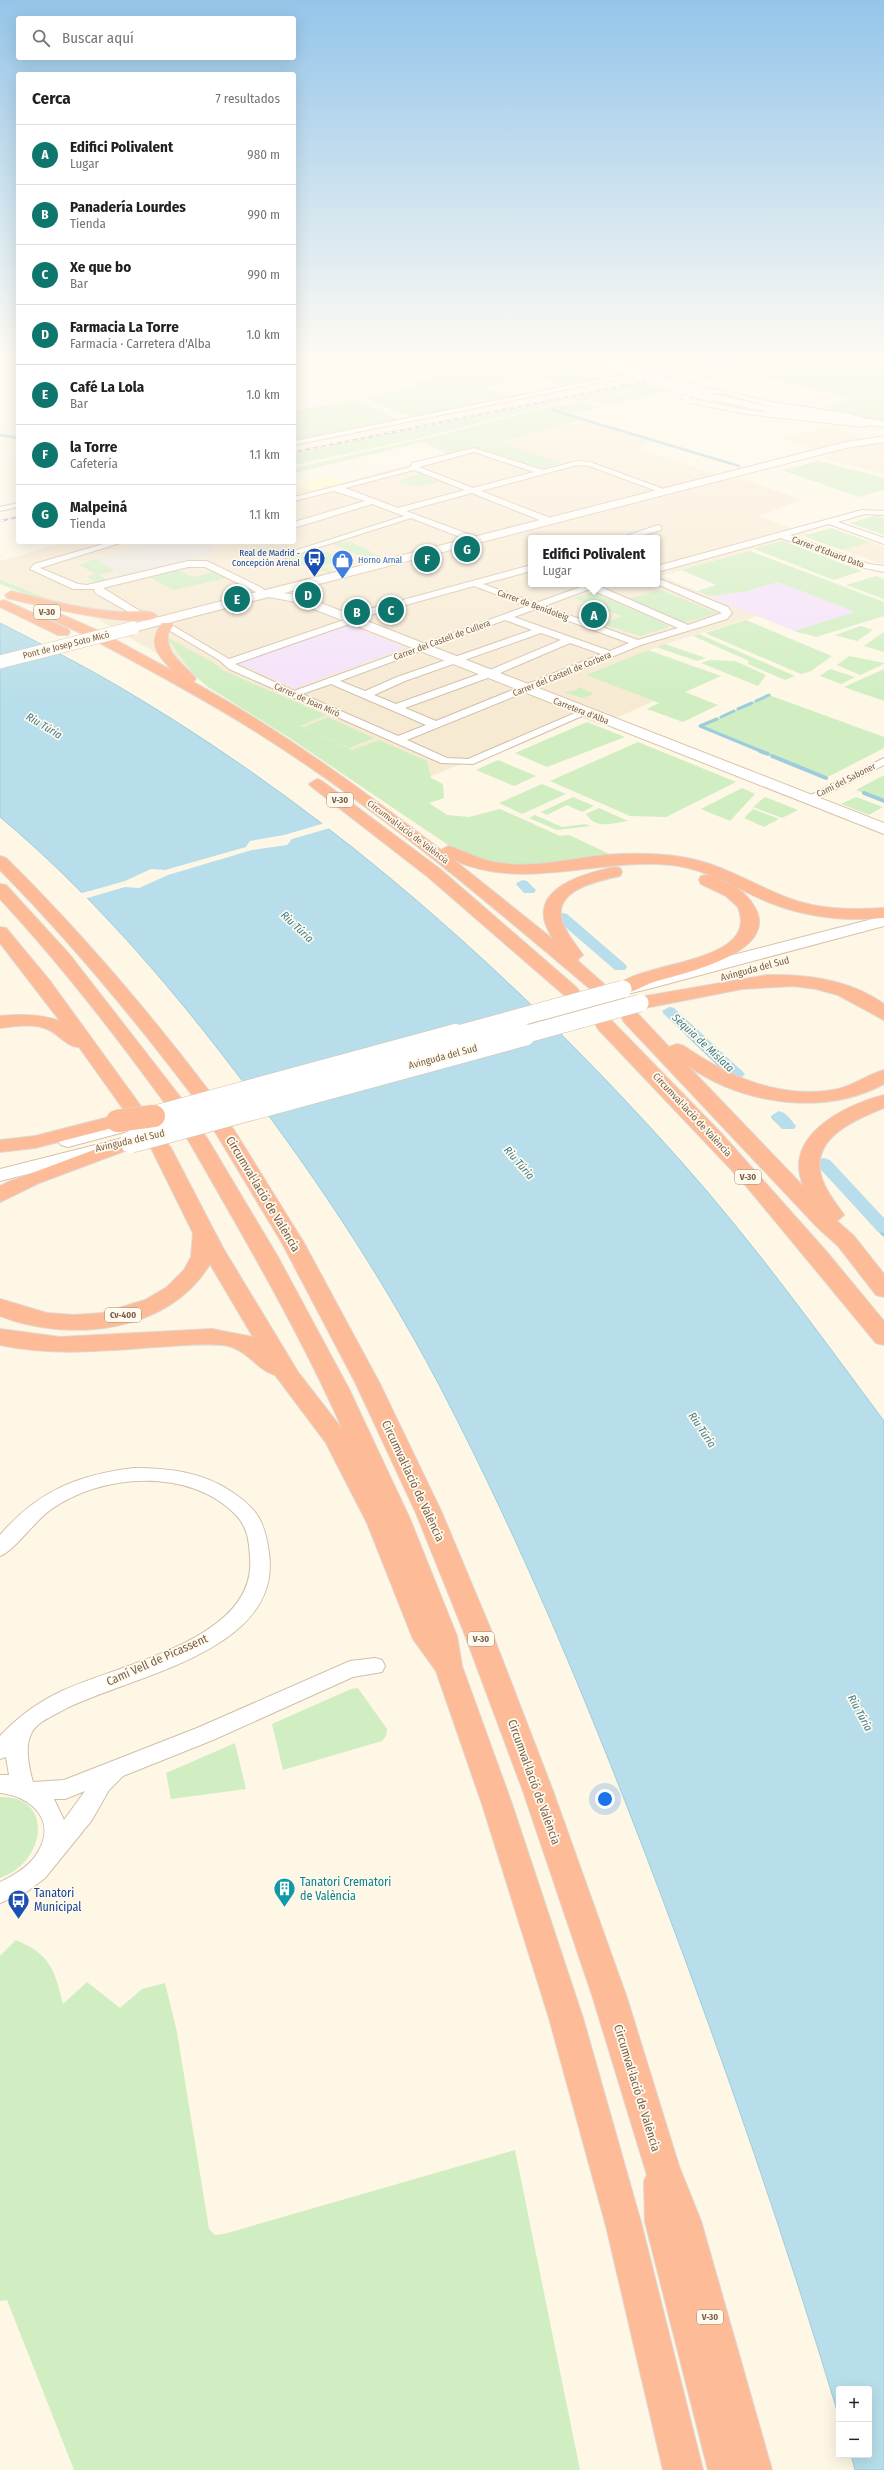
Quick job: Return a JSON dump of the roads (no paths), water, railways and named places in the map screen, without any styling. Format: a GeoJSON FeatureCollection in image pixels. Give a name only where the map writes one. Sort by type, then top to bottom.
{"type":"FeatureCollection","features":[{"type":"Feature","properties":{"kind":"highway"},"geometry":{"type":"LineString","coordinates":[[4,596],[59,608],[98,614],[152,616]]}},
{"type":"Feature","properties":{"kind":"highway","name":"Circumval·lació de València"},"geometry":{"type":"LineString","coordinates":[[4,596],[202,693],[267,732],[408,830],[590,980],[579,961],[560,940],[552,923],[552,908],[556,899],[565,890],[579,881],[620,870],[668,870],[712,882],[741,901],[748,911],[750,922],[747,934],[738,944],[658,989]]}},
{"type":"Feature","properties":{"kind":"highway","name":"Circumval·lació de València"},"geometry":{"type":"LineString","coordinates":[[4,596],[90,639],[205,710],[339,800],[434,873],[570,991]]}},
{"type":"Feature","properties":{"kind":"highway"},"geometry":{"type":"LineString","coordinates":[[167,626],[161,634],[161,643],[178,669],[202,693]]}},
{"type":"Feature","properties":{"kind":"highway"},"geometry":{"type":"LineString","coordinates":[[408,830],[432,840],[457,857],[489,867],[539,870],[615,859],[670,860],[704,866],[782,902],[799,907],[838,914],[884,912]]}},
{"type":"Feature","properties":{"kind":"highway"},"geometry":{"type":"LineString","coordinates":[[0,861],[84,947],[144,1018],[199,1091]]}},
{"type":"Feature","properties":{"kind":"highway"},"geometry":{"type":"LineString","coordinates":[[0,889],[60,953],[116,1023],[171,1098]]}},
{"type":"Feature","properties":{"kind":"highway"},"geometry":{"type":"LineString","coordinates":[[0,932],[44,985],[134,1109]]}},
{"type":"Feature","properties":{"kind":"highway"},"geometry":{"type":"LineString","coordinates":[[0,936],[0,950]]}},
{"type":"Feature","properties":{"kind":"highway"},"geometry":{"type":"LineString","coordinates":[[884,1014],[861,998],[832,986],[805,980],[779,978],[724,985],[658,989],[636,1015],[661,1038],[696,1065],[723,1079],[761,1091],[810,1097],[836,1095],[859,1089],[884,1076]]}},
{"type":"Feature","properties":{"kind":"highway","name":"V-30"},"geometry":{"type":"LineString","coordinates":[[636,1015],[651,1040],[735,1126],[825,1222],[846,1241],[884,1290]]}},
{"type":"Feature","properties":{"kind":"highway"},"geometry":{"type":"LineString","coordinates":[[0,1022],[27,1020],[46,1022],[59,1026],[71,1034],[91,1062],[113,1081]]}},
{"type":"Feature","properties":{"kind":"highway","name":"Circumval·lació de València"},"geometry":{"type":"LineString","coordinates":[[605,1025],[665,1085],[825,1262],[884,1336]]}},
{"type":"Feature","properties":{"kind":"highway"},"geometry":{"type":"LineString","coordinates":[[846,1241],[810,1177],[810,1159],[816,1142],[824,1130],[842,1119],[884,1101]]}},
{"type":"Feature","properties":{"kind":"highway"},"geometry":{"type":"LineString","coordinates":[[0,1146],[123,1130]]}},
{"type":"Feature","properties":{"kind":"highway"},"geometry":{"type":"LineString","coordinates":[[0,1195],[38,1175],[104,1155],[123,1130]]}},
{"type":"Feature","properties":{"kind":"highway","name":"Circumval·lació de València"},"geometry":{"type":"LineString","coordinates":[[224,1130],[297,1250],[368,1384],[429,1513],[477,1630],[538,1791],[610,1998],[661,2166],[683,2221],[752,2470]]}},
{"type":"Feature","properties":{"kind":"highway"},"geometry":{"type":"LineString","coordinates":[[197,1138],[267,1257],[337,1389],[397,1519],[443,1636],[448,1666],[497,1804],[566,2018],[624,2226],[683,2470]]}},
{"type":"Feature","properties":{"kind":"highway"},"geometry":{"type":"LineString","coordinates":[[161,1148],[204,1233],[289,1378],[336,1438],[380,1523],[427,1639],[448,1666]]}},
{"type":"Feature","properties":{"kind":"highway","name":"Cv-400"},"geometry":{"type":"LineString","coordinates":[[0,1307],[34,1320],[62,1323],[92,1322],[142,1310],[184,1285],[196,1269],[203,1254],[204,1233]]}},
{"type":"Feature","properties":{"kind":"highway"},"geometry":{"type":"LineString","coordinates":[[0,1337],[40,1344],[71,1345],[191,1336],[222,1337],[243,1342],[259,1351],[289,1378]]}},
{"type":"Feature","properties":{"kind":"highway"},"geometry":{"type":"LineString","coordinates":[[661,2166],[663,2222],[728,2470]]}},
{"type":"Feature","properties":{"kind":"street"},"geometry":{"type":"LineString","coordinates":[[296,496],[329,491],[395,473]]}},
{"type":"Feature","properties":{"kind":"street"},"geometry":{"type":"LineString","coordinates":[[428,473],[550,521]]}},
{"type":"Feature","properties":{"kind":"street"},"geometry":{"type":"LineString","coordinates":[[400,510],[537,473]]}},
{"type":"Feature","properties":{"kind":"street"},"geometry":{"type":"LineString","coordinates":[[622,473],[666,492]]}},
{"type":"Feature","properties":{"kind":"street"},"geometry":{"type":"LineString","coordinates":[[167,626],[280,593],[476,540],[739,473]]}},
{"type":"Feature","properties":{"kind":"street"},"geometry":{"type":"LineString","coordinates":[[329,491],[346,491],[414,515],[476,540]]}},
{"type":"Feature","properties":{"kind":"street"},"geometry":{"type":"LineString","coordinates":[[296,524],[373,501]]}},
{"type":"Feature","properties":{"kind":"street"},"geometry":{"type":"LineString","coordinates":[[0,509],[16,505]]}},
{"type":"Feature","properties":{"kind":"street"},"geometry":{"type":"LineString","coordinates":[[660,568],[865,512],[884,513]]}},
{"type":"Feature","properties":{"kind":"street"},"geometry":{"type":"LineString","coordinates":[[279,557],[414,515]]}},
{"type":"Feature","properties":{"kind":"street"},"geometry":{"type":"LineString","coordinates":[[830,522],[884,541]]}},
{"type":"Feature","properties":{"kind":"street"},"geometry":{"type":"LineString","coordinates":[[634,535],[658,528]]}},
{"type":"Feature","properties":{"kind":"street","name":"Carrer d'Eduard Dato"},"geometry":{"type":"LineString","coordinates":[[782,535],[873,568],[884,569]]}},
{"type":"Feature","properties":{"kind":"street"},"geometry":{"type":"LineString","coordinates":[[112,544],[34,568],[37,571],[76,587],[87,588],[188,564],[203,563],[280,593]]}},
{"type":"Feature","properties":{"kind":"street"},"geometry":{"type":"LineString","coordinates":[[228,663],[350,619],[473,583],[528,569]]}},
{"type":"Feature","properties":{"kind":"street","name":"Carrer del Castell de Corbera"},"geometry":{"type":"LineString","coordinates":[[398,740],[609,654],[728,614],[725,609],[660,582]]}},
{"type":"Feature","properties":{"kind":"street","name":"Carrer de Benidoleig"},"geometry":{"type":"LineString","coordinates":[[473,583],[638,643]]}},
{"type":"Feature","properties":{"kind":"street"},"geometry":{"type":"LineString","coordinates":[[103,585],[99,587],[98,591],[137,613],[152,616],[280,593]]}},
{"type":"Feature","properties":{"kind":"street","name":"Carrer del Castell de Cullera"},"geometry":{"type":"LineString","coordinates":[[294,694],[583,587]]}},
{"type":"Feature","properties":{"kind":"street"},"geometry":{"type":"LineString","coordinates":[[593,587],[687,628]]}},
{"type":"Feature","properties":{"kind":"street","name":"Carretera d'Alba"},"geometry":{"type":"LineString","coordinates":[[280,593],[422,647],[807,800],[884,829]]}},
{"type":"Feature","properties":{"kind":"street","name":"Pont de Josep Soto Micó"},"geometry":{"type":"LineString","coordinates":[[0,662],[280,593]]}},
{"type":"Feature","properties":{"kind":"street"},"geometry":{"type":"LineString","coordinates":[[505,617],[609,654]]}},
{"type":"Feature","properties":{"kind":"street","name":"Carrer de Joan Miró"},"geometry":{"type":"LineString","coordinates":[[167,626],[228,663],[232,667],[454,763],[469,762],[586,712]]}},
{"type":"Feature","properties":{"kind":"street"},"geometry":{"type":"LineString","coordinates":[[366,695],[432,668],[540,630]]}},
{"type":"Feature","properties":{"kind":"street"},"geometry":{"type":"LineString","coordinates":[[396,708],[489,674],[569,640]]}},
{"type":"Feature","properties":{"kind":"street"},"geometry":{"type":"LineString","coordinates":[[475,652],[511,665]]}},
{"type":"Feature","properties":{"kind":"street"},"geometry":{"type":"LineString","coordinates":[[432,668],[467,682]]}},
{"type":"Feature","properties":{"kind":"street"},"geometry":{"type":"LineString","coordinates":[[332,681],[436,725]]}},
{"type":"Feature","properties":{"kind":"street","name":"Camí del Saboner"},"geometry":{"type":"LineString","coordinates":[[807,800],[884,761]]}},
{"type":"Feature","properties":{"kind":"street","name":"Avinguda del Sud"},"geometry":{"type":"LineString","coordinates":[[658,989],[884,920]]}},
{"type":"Feature","properties":{"kind":"street","name":"Avinguda del Sud"},"geometry":{"type":"LineString","coordinates":[[0,1175],[98,1149],[123,1130],[154,1116],[623,989],[658,989],[884,934]]}},
{"type":"Feature","properties":{"kind":"street","name":"Avinguda del Sud"},"geometry":{"type":"LineString","coordinates":[[0,1159],[636,1015]]}},
{"type":"Feature","properties":{"kind":"street","name":"Camí Vell de Picassent"},"geometry":{"type":"LineString","coordinates":[[0,1549],[25,1519],[70,1489],[122,1475],[177,1477],[204,1485],[224,1495],[240,1508],[256,1528],[263,1568],[258,1586],[245,1610],[222,1630],[199,1644],[50,1707],[22,1727],[0,1750]]}},
{"type":"Feature","properties":{"kind":"street"},"geometry":{"type":"LineString","coordinates":[[0,1784],[28,1789],[65,1788],[205,1734],[350,1669],[375,1666]]}},
{"type":"Feature","properties":{"kind":"street"},"geometry":{"type":"LineString","coordinates":[[22,1727],[16,1760],[28,1789],[46,1802],[53,1815],[55,1829],[53,1844],[47,1859]]}},
{"type":"Feature","properties":{"kind":"street"},"geometry":{"type":"LineString","coordinates":[[0,1893],[18,1886],[34,1874],[84,1813],[101,1783],[121,1766]]}},
{"type":"Feature","properties":{"kind":"water","name":"Riu Túria"},"geometry":{"type":"Polygon","coordinates":[[[0,623],[51,649],[133,695],[209,743],[283,794],[424,906],[491,966],[556,1029],[618,1093],[706,1190],[759,1255],[884,1421],[884,2470],[855,2470],[852,2458],[872,2458],[872,2386],[836,2386],[836,2407],[777,2220],[709,2024],[636,1829],[584,1699],[529,1570],[437,1381],[391,1299],[341,1219],[260,1103],[151,967],[123,936],[63,874],[0,817],[0,623]]]}},
{"type":"Feature","properties":{"kind":"waterway"},"geometry":{"type":"LineString","coordinates":[[756,701],[769,695]]}},
{"type":"Feature","properties":{"kind":"waterway"},"geometry":{"type":"LineString","coordinates":[[738,709],[752,703]]}},
{"type":"Feature","properties":{"kind":"waterway"},"geometry":{"type":"LineString","coordinates":[[721,717],[734,711]]}},
{"type":"Feature","properties":{"kind":"waterway"},"geometry":{"type":"LineString","coordinates":[[717,719],[700,726],[763,752]]}},
{"type":"Feature","properties":{"kind":"waterway"},"geometry":{"type":"LineString","coordinates":[[760,751],[768,754]]}},
{"type":"Feature","properties":{"kind":"waterway"},"geometry":{"type":"LineString","coordinates":[[772,756],[826,778]]}},
{"type":"Feature","properties":{"kind":"waterway"},"geometry":{"type":"LineString","coordinates":[[864,793],[884,801]]}},
{"type":"Feature","properties":{"kind":"waterway","name":"Séquia de Mislata"},"geometry":{"type":"LineString","coordinates":[[519,884],[526,891]]}},
{"type":"Feature","properties":{"kind":"waterway","name":"Séquia de Mislata"},"geometry":{"type":"LineString","coordinates":[[522,884],[529,890]]}},
{"type":"Feature","properties":{"kind":"waterway","name":"Séquia de Mislata"},"geometry":{"type":"LineString","coordinates":[[562,917],[620,967]]}},
{"type":"Feature","properties":{"kind":"waterway","name":"Séquia de Mislata"},"geometry":{"type":"LineString","coordinates":[[562,920],[618,968]]}},
{"type":"Feature","properties":{"kind":"waterway","name":"Séquia de Mislata"},"geometry":{"type":"LineString","coordinates":[[669,1011],[737,1074]]}},
{"type":"Feature","properties":{"kind":"waterway","name":"Séquia de Mislata"},"geometry":{"type":"LineString","coordinates":[[665,1012],[690,1036]]}},
{"type":"Feature","properties":{"kind":"waterway"},"geometry":{"type":"LineString","coordinates":[[689,1035],[727,1071]]}},
{"type":"Feature","properties":{"kind":"waterway","name":"Séquia de Mislata"},"geometry":{"type":"LineString","coordinates":[[779,1116],[788,1126]]}},
{"type":"Feature","properties":{"kind":"waterway"},"geometry":{"type":"LineString","coordinates":[[774,1117],[783,1126]]}},
{"type":"Feature","properties":{"kind":"waterway","name":"Séquia de Mislata"},"geometry":{"type":"LineString","coordinates":[[824,1163],[884,1228]]}},
{"type":"Feature","properties":{"kind":"waterway"},"geometry":{"type":"LineString","coordinates":[[823,1168],[884,1234]]}},
{"type":"Feature","properties":{"kind":"railway"},"geometry":{"type":"LineString","coordinates":[[0,521],[16,517]]}},
{"type":"Feature","properties":{"kind":"place","name":"Malpeiná"},"geometry":{"type":"Point","coordinates":[467,549]}},
{"type":"Feature","properties":{"kind":"place","name":"la Torre"},"geometry":{"type":"Point","coordinates":[427,559]}},
{"type":"Feature","properties":{"kind":"place","name":"Real de Madrid - Concepción Arenal"},"geometry":{"type":"Point","coordinates":[315,578]}},
{"type":"Feature","properties":{"kind":"place","name":"Horno Arnal"},"geometry":{"type":"Point","coordinates":[342,580]}},
{"type":"Feature","properties":{"kind":"place","name":"Farmacia La Torre"},"geometry":{"type":"Point","coordinates":[308,595]}},
{"type":"Feature","properties":{"kind":"place","name":"Café La Lola"},"geometry":{"type":"Point","coordinates":[237,599]}},
{"type":"Feature","properties":{"kind":"place","name":"Xe que bo"},"geometry":{"type":"Point","coordinates":[391,610]}},
{"type":"Feature","properties":{"kind":"place","name":"Panadería Lourdes"},"geometry":{"type":"Point","coordinates":[357,612]}},
{"type":"Feature","properties":{"kind":"place","name":"Edifici Polivalent"},"geometry":{"type":"Point","coordinates":[594,615]}},
{"type":"Feature","properties":{"kind":"place","name":"Tanatori Crematori de València"},"geometry":{"type":"Point","coordinates":[284,1908]}},
{"type":"Feature","properties":{"kind":"place","name":"Tanatori Municipal"},"geometry":{"type":"Point","coordinates":[19,1920]}}]}
